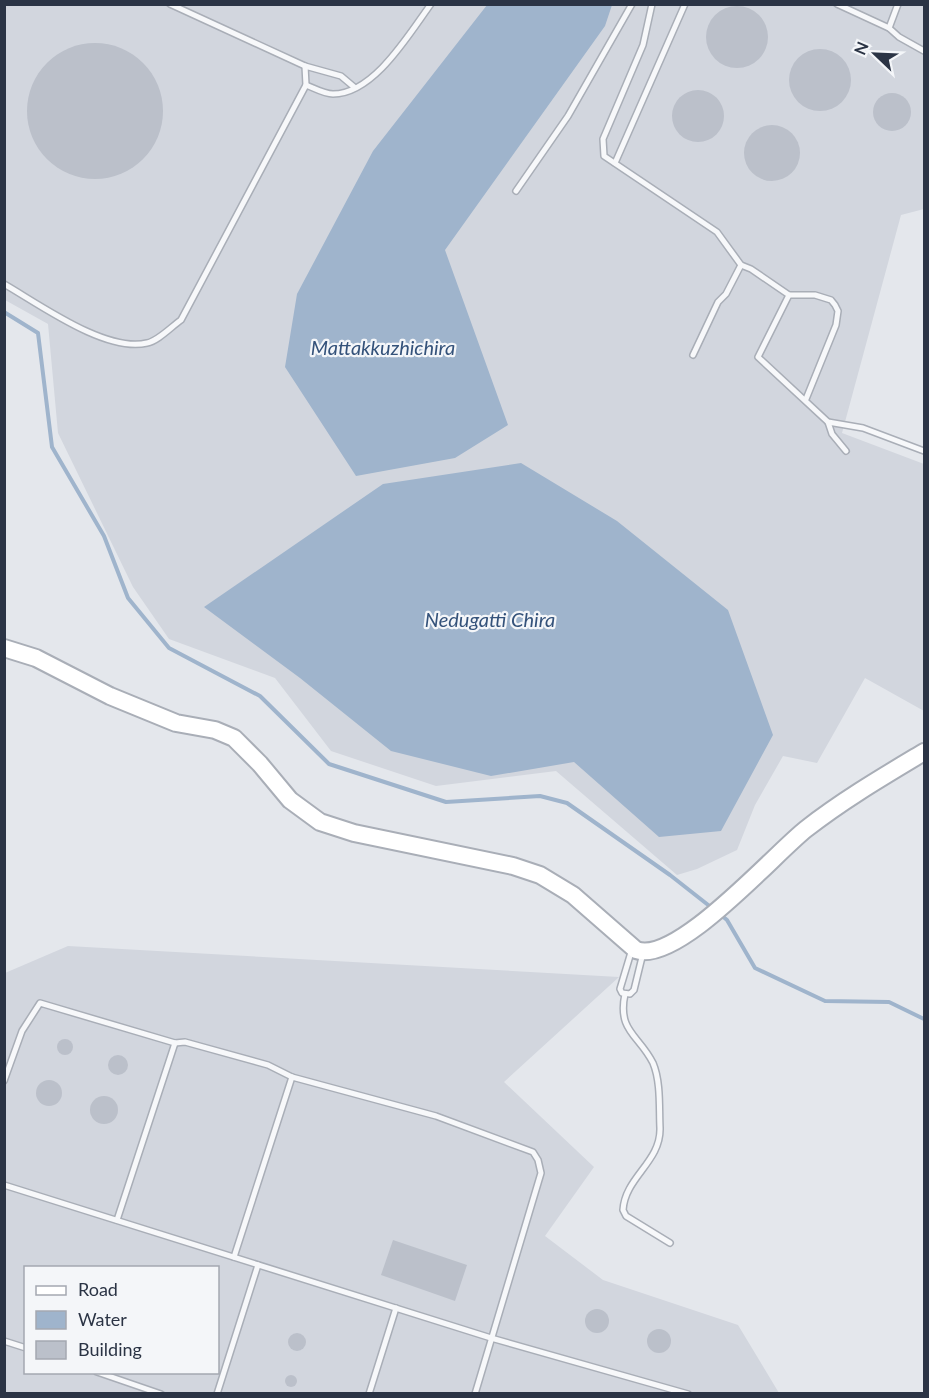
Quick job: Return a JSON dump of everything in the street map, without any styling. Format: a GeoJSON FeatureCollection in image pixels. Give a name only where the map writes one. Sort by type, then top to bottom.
{"type":"FeatureCollection","features":[{"type":"Feature","properties":{"kind":"main road"},"geometry":{"type":"LineString","coordinates":[[4,648],[36,658],[110,696],[176,723],[215,730],[234,738],[260,764],[290,800],[320,822],[354,833],[513,866],[540,875],[573,895],[638,950],[651,952],[699,928],[806,829],[852,796],[924,752]]}},
{"type":"Feature","properties":{"kind":"lane"},"geometry":{"type":"LineString","coordinates":[[170,4],[305,66],[341,76],[354,87]]}},
{"type":"Feature","properties":{"kind":"lane"},"geometry":{"type":"LineString","coordinates":[[306,85],[331,94],[348,92],[381,70],[431,4]]}},
{"type":"Feature","properties":{"kind":"lane"},"geometry":{"type":"LineString","coordinates":[[516,190],[574,107],[632,4]]}},
{"type":"Feature","properties":{"kind":"lane"},"geometry":{"type":"LineString","coordinates":[[652,4],[643,45],[603,139],[604,156],[717,232],[741,265],[751,269],[789,295],[823,297],[831,300],[838,311],[836,324],[806,399]]}},
{"type":"Feature","properties":{"kind":"lane"},"geometry":{"type":"LineString","coordinates":[[615,162],[685,4]]}},
{"type":"Feature","properties":{"kind":"lane"},"geometry":{"type":"LineString","coordinates":[[837,4],[889,28],[924,51]]}},
{"type":"Feature","properties":{"kind":"lane"},"geometry":{"type":"LineString","coordinates":[[889,28],[898,4]]}},
{"type":"Feature","properties":{"kind":"lane"},"geometry":{"type":"LineString","coordinates":[[4,284],[89,332],[126,345],[149,343],[180,320],[306,85],[305,66]]}},
{"type":"Feature","properties":{"kind":"lane"},"geometry":{"type":"LineString","coordinates":[[693,354],[718,302],[726,294],[741,265]]}},
{"type":"Feature","properties":{"kind":"lane"},"geometry":{"type":"LineString","coordinates":[[789,295],[758,357],[766,367],[806,399],[828,422],[832,434],[846,451]]}},
{"type":"Feature","properties":{"kind":"lane"},"geometry":{"type":"LineString","coordinates":[[828,422],[863,428],[924,452]]}},
{"type":"Feature","properties":{"kind":"lane"},"geometry":{"type":"LineString","coordinates":[[625,994],[634,990],[638,950]]}},
{"type":"Feature","properties":{"kind":"lane"},"geometry":{"type":"LineString","coordinates":[[638,950],[620,988],[625,994],[622,1013],[624,1022],[652,1062],[657,1076],[660,1141],[656,1152],[628,1189],[623,1210],[626,1216],[670,1243]]}},
{"type":"Feature","properties":{"kind":"lane"},"geometry":{"type":"LineString","coordinates":[[4,1081],[22,1031],[39,1003],[175,1043],[185,1042],[268,1065],[292,1077],[436,1116],[533,1152],[538,1160],[540,1173],[475,1394]]}},
{"type":"Feature","properties":{"kind":"lane"},"geometry":{"type":"LineString","coordinates":[[117,1220],[175,1043]]}},
{"type":"Feature","properties":{"kind":"lane"},"geometry":{"type":"LineString","coordinates":[[234,1257],[292,1077]]}},
{"type":"Feature","properties":{"kind":"lane"},"geometry":{"type":"LineString","coordinates":[[4,1185],[491,1338],[688,1394]]}},
{"type":"Feature","properties":{"kind":"lane"},"geometry":{"type":"LineString","coordinates":[[217,1394],[258,1265]]}},
{"type":"Feature","properties":{"kind":"lane"},"geometry":{"type":"LineString","coordinates":[[369,1394],[396,1308]]}},
{"type":"Feature","properties":{"kind":"lane"},"geometry":{"type":"LineString","coordinates":[[4,1341],[24,1347]]}},
{"type":"Feature","properties":{"kind":"lane"},"geometry":{"type":"LineString","coordinates":[[103,1374],[161,1394]]}},
{"type":"Feature","properties":{"kind":"shaded area"},"geometry":{"type":"Polygon","coordinates":[[[5,5],[924,5],[924,209],[901,215],[842,433],[924,464],[924,711],[865,678],[817,763],[783,756],[755,805],[737,850],[697,869],[677,875],[556,771],[436,786],[331,751],[275,678],[169,639],[133,587],[58,433],[48,324],[5,300],[5,5]]]}},
{"type":"Feature","properties":{"kind":"shaded area"},"geometry":{"type":"Polygon","coordinates":[[[68,946],[619,977],[504,1082],[594,1167],[545,1236],[603,1280],[738,1325],[779,1393],[5,1394],[5,973],[68,946]]]}},
{"type":"Feature","properties":{"kind":"water","name":"Mattakkuzhichira"},"geometry":{"type":"Polygon","coordinates":[[[487,5],[612,5],[605,26],[445,250],[508,425],[455,458],[356,476],[285,367],[297,294],[373,151],[487,5]]]}},
{"type":"Feature","properties":{"kind":"water","name":"Nedugatti Chira"},"geometry":{"type":"Polygon","coordinates":[[[521,463],[617,521],[728,610],[773,735],[721,831],[659,837],[574,762],[491,776],[391,751],[300,678],[204,607],[383,484],[521,463]]]}},
{"type":"Feature","properties":{"kind":"building"},"geometry":{"type":"Polygon","coordinates":[[[737,6],[754,11],[759,15],[763,20],[768,37],[763,54],[759,59],[754,63],[737,68],[720,63],[715,59],[711,54],[706,37],[711,20],[715,15],[720,11],[737,6]]]}},
{"type":"Feature","properties":{"kind":"building"},"geometry":{"type":"Polygon","coordinates":[[[95,43],[121,48],[143,63],[158,85],[163,111],[158,137],[143,159],[121,174],[95,179],[69,174],[47,159],[32,137],[27,111],[32,85],[47,63],[69,48],[95,43]]]}},
{"type":"Feature","properties":{"kind":"building"},"geometry":{"type":"Polygon","coordinates":[[[820,49],[837,54],[842,58],[846,63],[851,80],[846,97],[842,102],[837,106],[820,111],[803,106],[798,102],[794,97],[789,80],[794,63],[798,58],[803,54],[820,49]]]}},
{"type":"Feature","properties":{"kind":"building"},"geometry":{"type":"Polygon","coordinates":[[[698,90],[708,92],[716,98],[722,106],[724,116],[722,126],[716,134],[708,140],[698,142],[688,140],[680,134],[674,126],[672,116],[674,106],[680,98],[688,92],[698,90]]]}},
{"type":"Feature","properties":{"kind":"building"},"geometry":{"type":"Polygon","coordinates":[[[892,93],[905,99],[911,112],[905,125],[892,131],[879,125],[873,112],[879,99],[892,93]]]}},
{"type":"Feature","properties":{"kind":"building"},"geometry":{"type":"Polygon","coordinates":[[[772,125],[783,127],[792,133],[798,142],[800,153],[798,164],[792,173],[783,179],[772,181],[761,179],[752,173],[746,164],[744,153],[746,142],[752,133],[761,127],[772,125]]]}},
{"type":"Feature","properties":{"kind":"building"},"geometry":{"type":"Polygon","coordinates":[[[65,1039],[73,1047],[65,1055],[57,1047],[65,1039]]]}},
{"type":"Feature","properties":{"kind":"building"},"geometry":{"type":"Polygon","coordinates":[[[118,1055],[125,1058],[128,1065],[125,1072],[118,1075],[111,1072],[108,1065],[111,1058],[118,1055]]]}},
{"type":"Feature","properties":{"kind":"building"},"geometry":{"type":"Polygon","coordinates":[[[49,1080],[58,1084],[62,1093],[58,1102],[49,1106],[40,1102],[36,1093],[40,1084],[49,1080]]]}},
{"type":"Feature","properties":{"kind":"building"},"geometry":{"type":"Polygon","coordinates":[[[104,1096],[114,1100],[118,1110],[114,1120],[104,1124],[94,1120],[90,1110],[94,1100],[104,1096]]]}},
{"type":"Feature","properties":{"kind":"building"},"geometry":{"type":"Polygon","coordinates":[[[393,1240],[467,1265],[455,1301],[381,1275],[393,1240]]]}},
{"type":"Feature","properties":{"kind":"building"},"geometry":{"type":"Polygon","coordinates":[[[597,1309],[606,1312],[609,1321],[606,1330],[597,1333],[588,1330],[585,1321],[588,1312],[597,1309]]]}},
{"type":"Feature","properties":{"kind":"building"},"geometry":{"type":"Polygon","coordinates":[[[659,1329],[668,1332],[671,1341],[668,1350],[659,1353],[650,1350],[647,1341],[650,1332],[659,1329]]]}},
{"type":"Feature","properties":{"kind":"building"},"geometry":{"type":"Polygon","coordinates":[[[297,1333],[303,1336],[306,1342],[303,1348],[297,1351],[291,1348],[288,1342],[291,1336],[297,1333]]]}},
{"type":"Feature","properties":{"kind":"building"},"geometry":{"type":"Polygon","coordinates":[[[293,1375],[296,1376],[296,1386],[289,1387],[286,1386],[285,1379],[286,1376],[293,1375]]]}},
{"type":"Feature","properties":{"kind":"waterway"},"geometry":{"type":"LineString","coordinates":[[4,312],[38,333],[52,447],[104,536],[128,598],[169,648],[260,696],[329,764],[446,802],[540,796],[567,803],[670,875],[712,908]]}},
{"type":"Feature","properties":{"kind":"waterway"},"geometry":{"type":"LineString","coordinates":[[721,915],[727,920],[755,968],[825,1001],[889,1002],[924,1019]]}}]}
